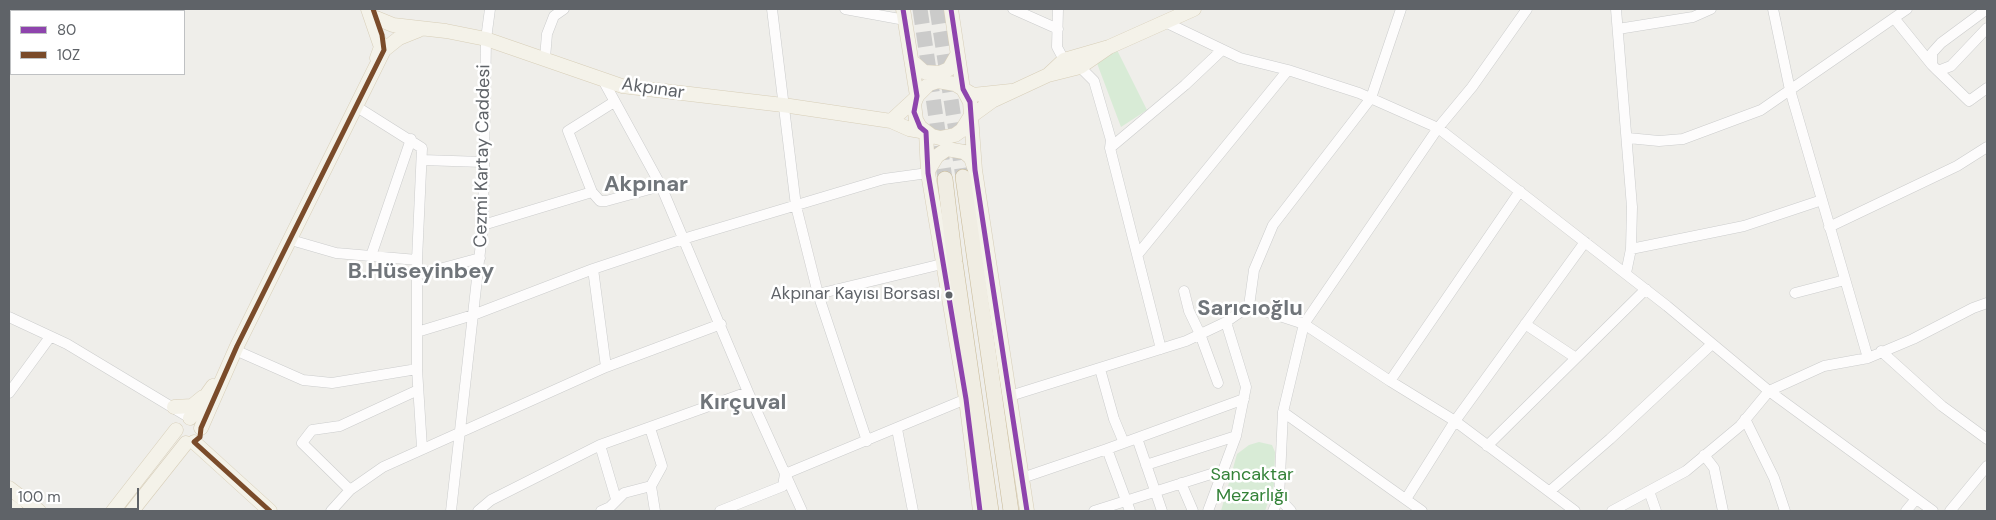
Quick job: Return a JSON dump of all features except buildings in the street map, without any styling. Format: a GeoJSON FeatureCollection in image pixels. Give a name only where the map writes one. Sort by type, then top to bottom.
{"type":"FeatureCollection","features":[{"type":"Feature","properties":{"kind":"highway"},"geometry":{"type":"LineString","coordinates":[[969,173],[1011,511]]}},
{"type":"Feature","properties":{"kind":"highway"},"geometry":{"type":"LineString","coordinates":[[945,179],[954,262],[992,511]]}},
{"type":"Feature","properties":{"kind":"main road"},"geometry":{"type":"LineString","coordinates":[[951,9],[963,89],[970,102],[969,173],[1010,396],[1027,511]]}},
{"type":"Feature","properties":{"kind":"main road"},"geometry":{"type":"LineString","coordinates":[[1048,76],[1064,60],[1109,47],[1194,9]]}},
{"type":"Feature","properties":{"kind":"main road","name":"Akpınar"},"geometry":{"type":"LineString","coordinates":[[372,12],[393,25],[446,31],[486,39],[622,86],[783,105],[891,121],[909,129],[926,132]]}},
{"type":"Feature","properties":{"kind":"main road"},"geometry":{"type":"LineString","coordinates":[[132,511],[190,443],[200,436],[201,428],[235,350],[357,107],[383,48],[382,34],[372,12]]}},
{"type":"Feature","properties":{"kind":"main road"},"geometry":{"type":"LineString","coordinates":[[904,15],[914,63],[917,96],[914,112],[920,127],[940,138],[955,135],[967,124],[970,117],[1011,91],[1048,76],[1080,67],[1109,47]]}},
{"type":"Feature","properties":{"kind":"main road","name":"Akpınar"},"geometry":{"type":"LineString","coordinates":[[383,48],[399,38],[422,29]]}},
{"type":"Feature","properties":{"kind":"main road"},"geometry":{"type":"LineString","coordinates":[[190,418],[210,393],[383,48]]}},
{"type":"Feature","properties":{"kind":"main road"},"geometry":{"type":"LineString","coordinates":[[914,63],[924,72],[940,73],[949,68],[957,55]]}},
{"type":"Feature","properties":{"kind":"main road"},"geometry":{"type":"LineString","coordinates":[[891,121],[922,89],[938,81],[947,81],[973,95],[1011,91]]}},
{"type":"Feature","properties":{"kind":"main road"},"geometry":{"type":"LineString","coordinates":[[926,132],[928,173],[966,399],[980,511]]}},
{"type":"Feature","properties":{"kind":"main road"},"geometry":{"type":"LineString","coordinates":[[928,173],[937,156],[947,150],[964,152],[971,158],[969,173]]}},
{"type":"Feature","properties":{"kind":"main road"},"geometry":{"type":"LineString","coordinates":[[174,406],[192,406],[210,393]]}},
{"type":"Feature","properties":{"kind":"main road"},"geometry":{"type":"LineString","coordinates":[[113,511],[182,420],[190,418],[198,421],[201,428]]}},
{"type":"Feature","properties":{"kind":"main road"},"geometry":{"type":"LineString","coordinates":[[176,430],[179,438],[190,443],[270,511]]}},
{"type":"Feature","properties":{"kind":"main road"},"geometry":{"type":"LineString","coordinates":[[9,488],[39,511]]}},
{"type":"Feature","properties":{"kind":"main road"},"geometry":{"type":"LineString","coordinates":[[9,506],[16,511]]}},
{"type":"Feature","properties":{"kind":"street","name":"Cezmi Kartay Caddesi"},"geometry":{"type":"LineString","coordinates":[[451,511],[483,224],[482,162],[486,39],[490,9]]}},
{"type":"Feature","properties":{"kind":"street"},"geometry":{"type":"LineString","coordinates":[[545,58],[547,34],[554,16],[564,9]]}},
{"type":"Feature","properties":{"kind":"street"},"geometry":{"type":"LineString","coordinates":[[772,9],[796,206],[818,294],[867,441]]}},
{"type":"Feature","properties":{"kind":"street"},"geometry":{"type":"LineString","coordinates":[[845,9],[904,15]]}},
{"type":"Feature","properties":{"kind":"street"},"geometry":{"type":"LineString","coordinates":[[1013,9],[1058,29]]}},
{"type":"Feature","properties":{"kind":"street"},"geometry":{"type":"LineString","coordinates":[[1058,9],[1057,47],[1064,60],[1080,67],[1094,81],[1111,140],[1110,148],[1161,349]]}},
{"type":"Feature","properties":{"kind":"street"},"geometry":{"type":"LineString","coordinates":[[1010,396],[1161,349],[1226,322],[1249,306],[1254,270],[1272,225],[1371,98],[1401,9]]}},
{"type":"Feature","properties":{"kind":"street"},"geometry":{"type":"LineString","coordinates":[[1273,511],[1279,498],[1283,412],[1304,324],[1438,128],[1472,87],[1527,9]]}},
{"type":"Feature","properties":{"kind":"street"},"geometry":{"type":"LineString","coordinates":[[1616,9],[1628,138],[1632,207],[1631,249],[1626,273]]}},
{"type":"Feature","properties":{"kind":"street"},"geometry":{"type":"LineString","coordinates":[[1618,29],[1693,17],[1711,9]]}},
{"type":"Feature","properties":{"kind":"street"},"geometry":{"type":"LineString","coordinates":[[1773,9],[1790,90],[1868,358]]}},
{"type":"Feature","properties":{"kind":"street"},"geometry":{"type":"LineString","coordinates":[[1628,138],[1659,141],[1683,139],[1761,110],[1907,9]]}},
{"type":"Feature","properties":{"kind":"street"},"geometry":{"type":"LineString","coordinates":[[1935,68],[1932,53],[1941,43],[1987,9]]}},
{"type":"Feature","properties":{"kind":"street"},"geometry":{"type":"LineString","coordinates":[[1894,18],[1935,68],[1969,100],[1987,88]]}},
{"type":"Feature","properties":{"kind":"street"},"geometry":{"type":"LineString","coordinates":[[1165,22],[1240,58],[1288,70],[1371,98],[1438,128],[1626,273],[1769,391],[1932,511]]}},
{"type":"Feature","properties":{"kind":"street"},"geometry":{"type":"LineString","coordinates":[[1935,68],[1951,66],[1987,28]]}},
{"type":"Feature","properties":{"kind":"street"},"geometry":{"type":"LineString","coordinates":[[1110,148],[1185,85],[1222,50]]}},
{"type":"Feature","properties":{"kind":"street"},"geometry":{"type":"LineString","coordinates":[[1138,254],[1288,70]]}},
{"type":"Feature","properties":{"kind":"street"},"geometry":{"type":"LineString","coordinates":[[603,80],[661,186],[721,324],[748,392],[802,511]]}},
{"type":"Feature","properties":{"kind":"street"},"geometry":{"type":"LineString","coordinates":[[614,102],[568,131],[592,192],[600,201],[606,201],[661,186]]}},
{"type":"Feature","properties":{"kind":"street"},"geometry":{"type":"LineString","coordinates":[[357,107],[411,139],[422,148],[417,260],[417,370],[422,448]]}},
{"type":"Feature","properties":{"kind":"street"},"geometry":{"type":"LineString","coordinates":[[371,256],[411,139]]}},
{"type":"Feature","properties":{"kind":"street"},"geometry":{"type":"LineString","coordinates":[[1829,227],[1958,166],[1987,147]]}},
{"type":"Feature","properties":{"kind":"street"},"geometry":{"type":"LineString","coordinates":[[422,160],[482,162]]}},
{"type":"Feature","properties":{"kind":"street"},"geometry":{"type":"LineString","coordinates":[[417,332],[473,315],[594,269],[683,239],[884,179],[928,173]]}},
{"type":"Feature","properties":{"kind":"street"},"geometry":{"type":"LineString","coordinates":[[1390,380],[1520,191]]}},
{"type":"Feature","properties":{"kind":"street"},"geometry":{"type":"LineString","coordinates":[[483,224],[592,192]]}},
{"type":"Feature","properties":{"kind":"street"},"geometry":{"type":"LineString","coordinates":[[1631,249],[1744,226],[1822,200]]}},
{"type":"Feature","properties":{"kind":"street"},"geometry":{"type":"LineString","coordinates":[[291,240],[336,253],[417,260]]}},
{"type":"Feature","properties":{"kind":"street"},"geometry":{"type":"LineString","coordinates":[[1406,499],[1455,422],[1585,242]]}},
{"type":"Feature","properties":{"kind":"street"},"geometry":{"type":"LineString","coordinates":[[417,275],[480,258]]}},
{"type":"Feature","properties":{"kind":"street"},"geometry":{"type":"LineString","coordinates":[[818,294],[942,264]]}},
{"type":"Feature","properties":{"kind":"street"},"geometry":{"type":"LineString","coordinates":[[594,269],[606,367]]}},
{"type":"Feature","properties":{"kind":"street"},"geometry":{"type":"LineString","coordinates":[[1795,293],[1845,280]]}},
{"type":"Feature","properties":{"kind":"street"},"geometry":{"type":"LineString","coordinates":[[1487,446],[1646,289]]}},
{"type":"Feature","properties":{"kind":"street"},"geometry":{"type":"LineString","coordinates":[[1184,291],[1188,311],[1200,334],[1218,383]]}},
{"type":"Feature","properties":{"kind":"street"},"geometry":{"type":"LineString","coordinates":[[1612,511],[1686,471],[1745,419],[1769,391],[1824,366],[1868,358],[1913,339],[1973,308],[1987,303]]}},
{"type":"Feature","properties":{"kind":"street"},"geometry":{"type":"LineString","coordinates":[[1249,306],[1304,324],[1455,422],[1575,511]]}},
{"type":"Feature","properties":{"kind":"street"},"geometry":{"type":"LineString","coordinates":[[9,317],[67,344],[124,380],[174,406],[190,418]]}},
{"type":"Feature","properties":{"kind":"street"},"geometry":{"type":"LineString","coordinates":[[1208,511],[1225,471],[1236,436],[1246,387],[1226,322]]}},
{"type":"Feature","properties":{"kind":"street"},"geometry":{"type":"LineString","coordinates":[[331,511],[350,490],[383,467],[422,448],[606,367],[721,324]]}},
{"type":"Feature","properties":{"kind":"street"},"geometry":{"type":"LineString","coordinates":[[1525,324],[1576,358]]}},
{"type":"Feature","properties":{"kind":"street"},"geometry":{"type":"LineString","coordinates":[[9,393],[50,336]]}},
{"type":"Feature","properties":{"kind":"street"},"geometry":{"type":"LineString","coordinates":[[1550,491],[1610,439],[1712,344]]}},
{"type":"Feature","properties":{"kind":"street"},"geometry":{"type":"LineString","coordinates":[[235,350],[302,380],[332,383],[417,370]]}},
{"type":"Feature","properties":{"kind":"street"},"geometry":{"type":"LineString","coordinates":[[1881,351],[1942,406],[1987,439]]}},
{"type":"Feature","properties":{"kind":"street"},"geometry":{"type":"LineString","coordinates":[[1100,369],[1114,419],[1124,443]]}},
{"type":"Feature","properties":{"kind":"street"},"geometry":{"type":"LineString","coordinates":[[350,490],[302,443],[312,430],[340,426],[418,390]]}},
{"type":"Feature","properties":{"kind":"street"},"geometry":{"type":"LineString","coordinates":[[478,511],[507,492],[600,445],[748,392]]}},
{"type":"Feature","properties":{"kind":"street"},"geometry":{"type":"LineString","coordinates":[[785,474],[966,399]]}},
{"type":"Feature","properties":{"kind":"street"},"geometry":{"type":"LineString","coordinates":[[1022,478],[1244,399]]}},
{"type":"Feature","properties":{"kind":"street"},"geometry":{"type":"LineString","coordinates":[[1283,412],[1422,511]]}},
{"type":"Feature","properties":{"kind":"street"},"geometry":{"type":"LineString","coordinates":[[1745,419],[1774,478],[1785,511]]}},
{"type":"Feature","properties":{"kind":"street"},"geometry":{"type":"LineString","coordinates":[[650,428],[662,466],[651,486],[655,511]]}},
{"type":"Feature","properties":{"kind":"street"},"geometry":{"type":"LineString","coordinates":[[897,429],[913,511]]}},
{"type":"Feature","properties":{"kind":"street"},"geometry":{"type":"LineString","coordinates":[[1146,465],[1236,436]]}},
{"type":"Feature","properties":{"kind":"street"},"geometry":{"type":"LineString","coordinates":[[1137,438],[1162,511]]}},
{"type":"Feature","properties":{"kind":"street"},"geometry":{"type":"LineString","coordinates":[[600,445],[616,499]]}},
{"type":"Feature","properties":{"kind":"street"},"geometry":{"type":"LineString","coordinates":[[1107,449],[1130,511]]}},
{"type":"Feature","properties":{"kind":"street"},"geometry":{"type":"LineString","coordinates":[[1704,455],[1714,468],[1722,511]]}},
{"type":"Feature","properties":{"kind":"street"},"geometry":{"type":"LineString","coordinates":[[1950,511],[1987,466]]}},
{"type":"Feature","properties":{"kind":"street"},"geometry":{"type":"LineString","coordinates":[[1094,511],[1225,471]]}},
{"type":"Feature","properties":{"kind":"street"},"geometry":{"type":"LineString","coordinates":[[720,511],[783,486],[785,474]]}},
{"type":"Feature","properties":{"kind":"street"},"geometry":{"type":"LineString","coordinates":[[1181,483],[1193,511]]}},
{"type":"Feature","properties":{"kind":"street"},"geometry":{"type":"LineString","coordinates":[[601,511],[610,507],[624,493],[651,486]]}},
{"type":"Feature","properties":{"kind":"street"},"geometry":{"type":"LineString","coordinates":[[1650,491],[1656,511]]}},
{"type":"Feature","properties":{"kind":"street"},"geometry":{"type":"LineString","coordinates":[[1279,498],[1291,511]]}},
{"type":"Feature","properties":{"kind":"street"},"geometry":{"type":"LineString","coordinates":[[1906,511],[1916,499]]}},
{"type":"Feature","properties":{"kind":"green space"},"geometry":{"type":"Polygon","coordinates":[[[1117,50],[1147,110],[1121,127],[1095,58],[1117,50]]]}},
{"type":"Feature","properties":{"kind":"green space","name":"Sancaktar Mezarlığı"},"geometry":{"type":"Polygon","coordinates":[[[1259,442],[1272,445],[1275,452],[1274,485],[1265,511],[1221,511],[1237,454],[1249,445],[1259,442]]]}},
{"type":"Feature","properties":{"kind":"tunnel"},"geometry":{"type":"LineString","coordinates":[[920,9],[945,179]]}},
{"type":"Feature","properties":{"kind":"tunnel"},"geometry":{"type":"LineString","coordinates":[[937,9],[963,177]]}},
{"type":"Feature","properties":{"kind":"transit line","name":"10Z"},"geometry":{"type":"LineString","coordinates":[[270,511],[194,442],[200,437],[201,428],[237,346],[384,50],[382,35],[373,9]]}},
{"type":"Feature","properties":{"kind":"transit line","name":"80"},"geometry":{"type":"LineString","coordinates":[[903,9],[917,96],[914,112],[920,127],[926,132],[928,173],[966,399],[980,511]]}},
{"type":"Feature","properties":{"kind":"transit line","name":"80"},"geometry":{"type":"LineString","coordinates":[[951,9],[963,89],[970,102],[975,170],[1027,511]]}},
{"type":"Feature","properties":{"kind":"place","name":"Akpınar Kayısı Borsası"},"geometry":{"type":"Point","coordinates":[949,295]}},
{"type":"Feature","properties":{"kind":"district","name":"Akpınar"},"geometry":{"type":"Point","coordinates":[646,185]}},
{"type":"Feature","properties":{"kind":"district","name":"B.Hüseyinbey"},"geometry":{"type":"Point","coordinates":[421,272]}},
{"type":"Feature","properties":{"kind":"district","name":"Sarıcıoğlu"},"geometry":{"type":"Point","coordinates":[1250,309]}},
{"type":"Feature","properties":{"kind":"district","name":"Kırçuval"},"geometry":{"type":"Point","coordinates":[743,403]}}]}
